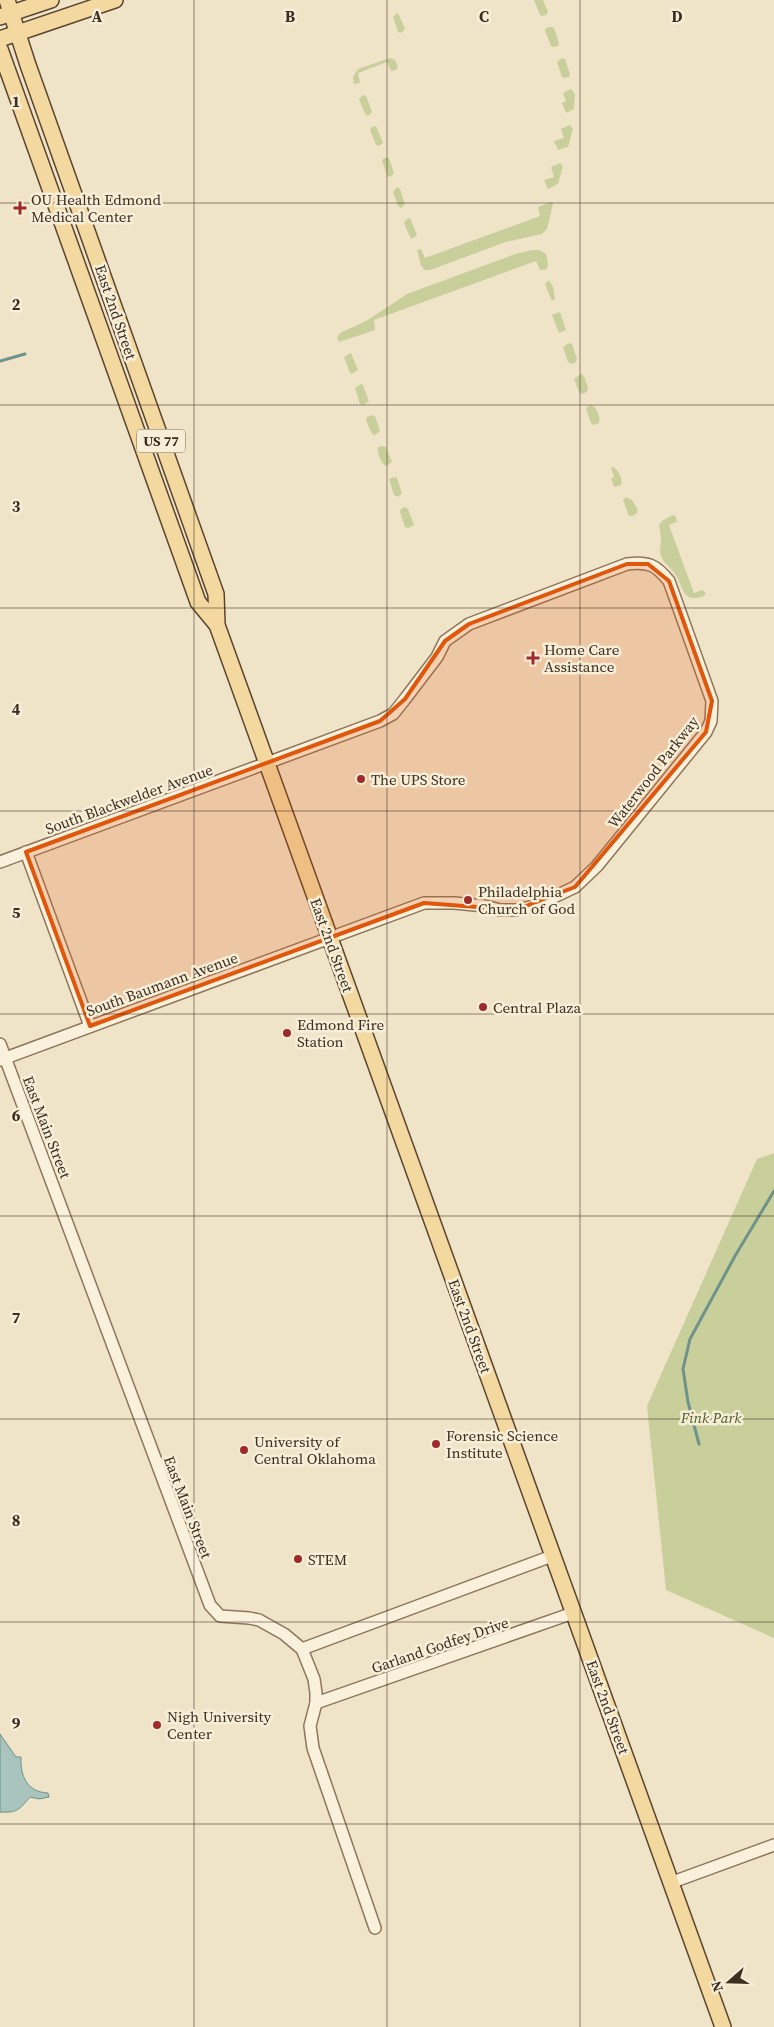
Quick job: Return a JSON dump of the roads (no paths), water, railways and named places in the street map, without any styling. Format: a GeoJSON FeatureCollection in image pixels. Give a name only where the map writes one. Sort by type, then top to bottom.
{"type":"FeatureCollection","features":[{"type":"Feature","properties":{"kind":"main road"},"geometry":{"type":"LineString","coordinates":[[6,10],[51,0]]}},
{"type":"Feature","properties":{"kind":"main road"},"geometry":{"type":"LineString","coordinates":[[0,39],[115,0]]}},
{"type":"Feature","properties":{"kind":"main road","name":"East 2nd Street"},"geometry":{"type":"LineString","coordinates":[[6,10],[18,34],[139,381],[216,594],[218,625],[267,764],[723,2027]]}},
{"type":"Feature","properties":{"kind":"main road","name":"East 2nd Street"},"geometry":{"type":"LineString","coordinates":[[0,49],[198,602],[218,625]]}},
{"type":"Feature","properties":{"kind":"main road"},"geometry":{"type":"LineString","coordinates":[[72,251],[101,270]]}},
{"type":"Feature","properties":{"kind":"main road"},"geometry":{"type":"LineString","coordinates":[[159,493],[169,497],[183,527],[198,545]]}},
{"type":"Feature","properties":{"kind":"street","name":"Waterwood Parkway"},"geometry":{"type":"LineString","coordinates":[[267,764],[367,727],[393,714],[437,656],[445,641],[469,624],[627,564],[648,564],[658,568],[669,581],[708,686],[712,701],[711,721],[706,732],[597,866],[575,888],[534,906],[516,910],[500,910],[485,906],[454,903],[424,903],[329,938]]}},
{"type":"Feature","properties":{"kind":"street","name":"South Blackwelder Avenue"},"geometry":{"type":"LineString","coordinates":[[0,862],[267,764]]}},
{"type":"Feature","properties":{"kind":"street"},"geometry":{"type":"LineString","coordinates":[[26,852],[90,1026]]}},
{"type":"Feature","properties":{"kind":"street","name":"South Baumann Avenue"},"geometry":{"type":"LineString","coordinates":[[2,1059],[329,938]]}},
{"type":"Feature","properties":{"kind":"street","name":"East Main Street"},"geometry":{"type":"LineString","coordinates":[[0,1044],[2,1059],[210,1605],[220,1616],[249,1618],[268,1624],[302,1648]]}},
{"type":"Feature","properties":{"kind":"street"},"geometry":{"type":"LineString","coordinates":[[375,1928],[312,1748],[310,1726],[316,1703],[314,1679],[302,1648],[552,1556]]}},
{"type":"Feature","properties":{"kind":"street","name":"Garland Godfey Drive"},"geometry":{"type":"LineString","coordinates":[[316,1703],[573,1614]]}},
{"type":"Feature","properties":{"kind":"street"},"geometry":{"type":"LineString","coordinates":[[670,1883],[774,1845]]}},
{"type":"Feature","properties":{"kind":"water"},"geometry":{"type":"Polygon","coordinates":[[[0,1734],[16,1757],[21,1757],[22,1770],[26,1782],[35,1790],[48,1793],[49,1797],[39,1799],[30,1797],[17,1810],[0,1812],[0,1734]]]}},
{"type":"Feature","properties":{"kind":"waterway"},"geometry":{"type":"LineString","coordinates":[[0,361],[25,354]]}},
{"type":"Feature","properties":{"kind":"waterway"},"geometry":{"type":"LineString","coordinates":[[699,1444],[688,1402],[683,1369],[690,1339],[735,1256],[774,1191]]}},
{"type":"Feature","properties":{"kind":"place","name":"OU Health Edmond Medical Center"},"geometry":{"type":"Point","coordinates":[20,208]}},
{"type":"Feature","properties":{"kind":"place","name":"Home Care Assistance"},"geometry":{"type":"Point","coordinates":[533,658]}},
{"type":"Feature","properties":{"kind":"place","name":"The UPS Store"},"geometry":{"type":"Point","coordinates":[361,779]}},
{"type":"Feature","properties":{"kind":"place","name":"Philadelphia Church of God"},"geometry":{"type":"Point","coordinates":[468,900]}},
{"type":"Feature","properties":{"kind":"place","name":"Central Plaza"},"geometry":{"type":"Point","coordinates":[483,1007]}},
{"type":"Feature","properties":{"kind":"place","name":"Edmond Fire Station"},"geometry":{"type":"Point","coordinates":[287,1033]}},
{"type":"Feature","properties":{"kind":"place","name":"Forensic Science Institute"},"geometry":{"type":"Point","coordinates":[436,1444]}},
{"type":"Feature","properties":{"kind":"place","name":"University of Central Oklahoma"},"geometry":{"type":"Point","coordinates":[244,1450]}},
{"type":"Feature","properties":{"kind":"place","name":"STEM"},"geometry":{"type":"Point","coordinates":[298,1559]}},
{"type":"Feature","properties":{"kind":"place","name":"Nigh University Center"},"geometry":{"type":"Point","coordinates":[157,1725]}},
{"type":"Feature","properties":{"kind":"park label","name":"Fink Park"},"geometry":{"type":"Point","coordinates":[711,1417]}}]}
